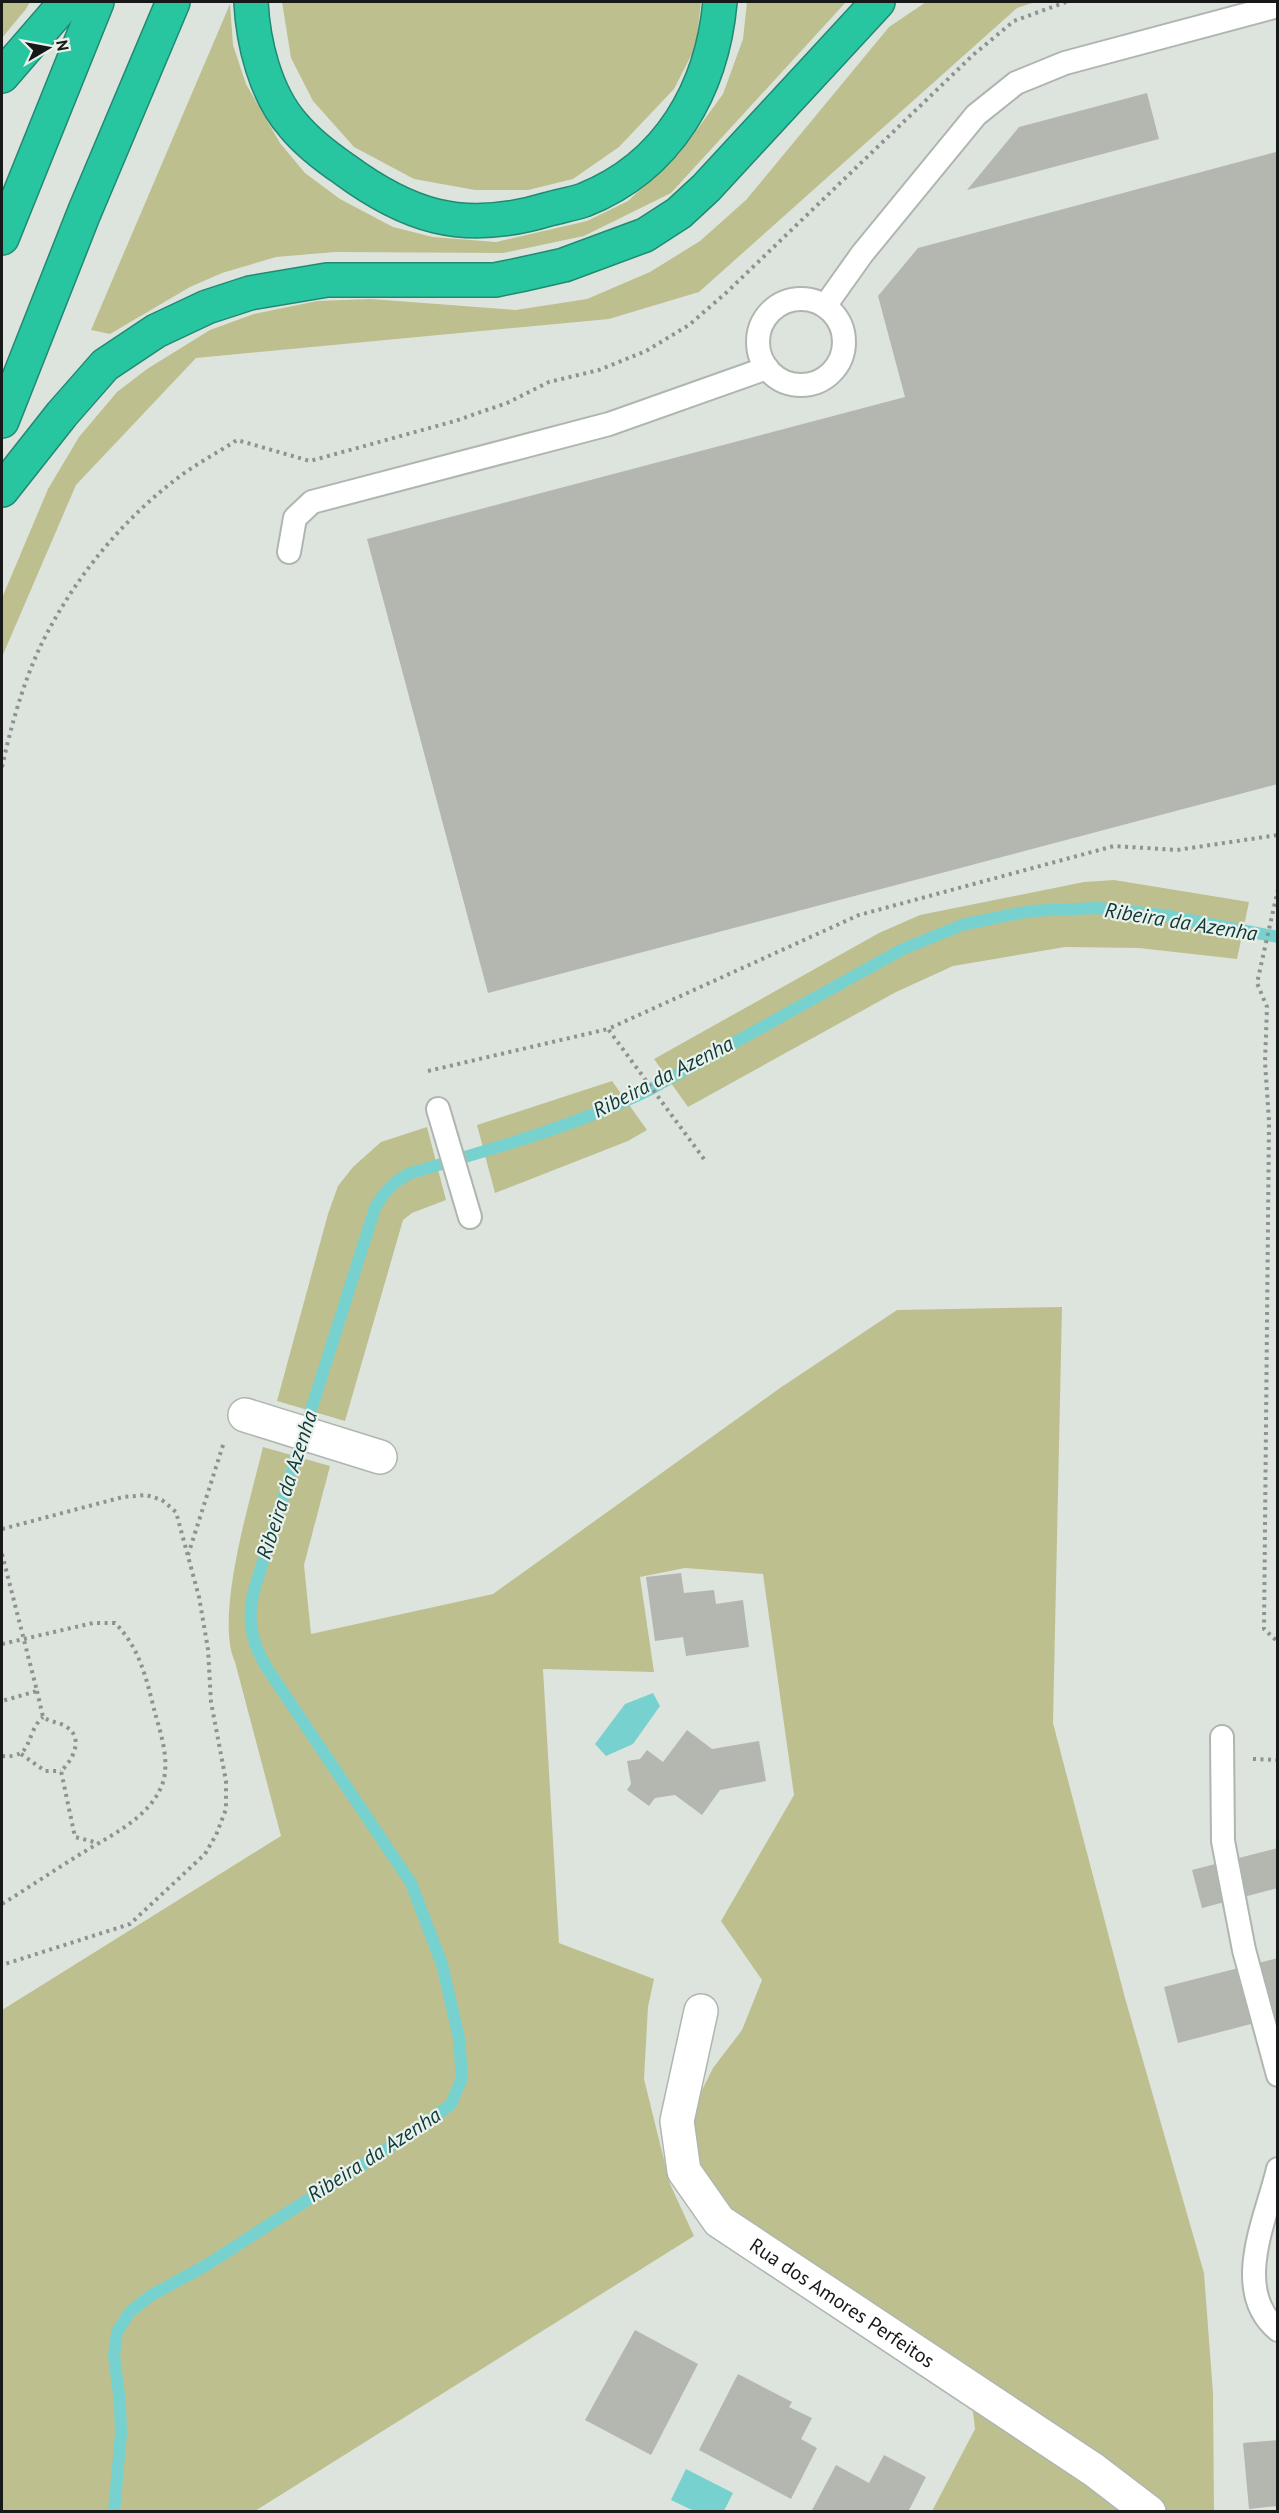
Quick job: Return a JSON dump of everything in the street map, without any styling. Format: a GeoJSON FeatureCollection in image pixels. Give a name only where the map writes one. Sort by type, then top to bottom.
{"type":"FeatureCollection","features":[{"type":"Feature","properties":{"kind":"highway"},"geometry":{"type":"LineString","coordinates":[[2,76],[66,2]]}},
{"type":"Feature","properties":{"kind":"highway"},"geometry":{"type":"LineString","coordinates":[[2,238],[97,2]]}},
{"type":"Feature","properties":{"kind":"highway"},"geometry":{"type":"LineString","coordinates":[[2,422],[84,213],[173,2]]}},
{"type":"Feature","properties":{"kind":"highway"},"geometry":{"type":"LineString","coordinates":[[251,2],[260,58],[275,95],[291,123],[324,155],[368,186],[406,205],[436,216],[463,220],[502,220],[584,200],[639,167],[669,136],[699,91],[712,55],[720,2]]}},
{"type":"Feature","properties":{"kind":"highway"},"geometry":{"type":"LineString","coordinates":[[2,490],[62,414],[105,365],[156,331],[207,307],[250,293],[286,285],[327,280],[495,280],[564,265],[645,235],[679,213],[706,188],[878,2]]}},
{"type":"Feature","properties":{"kind":"street"},"geometry":{"type":"LineString","coordinates":[[235,1426],[368,1453]]}},
{"type":"Feature","properties":{"kind":"street","name":"Rua dos Amores Perfeitos"},"geometry":{"type":"LineString","coordinates":[[700,2011],[677,2121],[684,2171],[719,2221],[1094,2470],[1149,2511]]}},
{"type":"Feature","properties":{"kind":"lane"},"geometry":{"type":"LineString","coordinates":[[825,306],[862,254],[976,115],[1016,83],[1065,63],[1278,6]]}},
{"type":"Feature","properties":{"kind":"lane"},"geometry":{"type":"LineString","coordinates":[[813,300],[825,306],[835,317],[842,330],[844,345],[840,359],[832,372],[820,381],[806,385],[791,384],[777,378],[760,356],[758,343],[760,330],[766,317],[786,301],[813,300]]}},
{"type":"Feature","properties":{"kind":"lane"},"geometry":{"type":"LineString","coordinates":[[288,552],[295,518],[312,502],[609,424],[767,368]]}},
{"type":"Feature","properties":{"kind":"lane"},"geometry":{"type":"LineString","coordinates":[[438,1109],[470,1217]]}},
{"type":"Feature","properties":{"kind":"lane"},"geometry":{"type":"LineString","coordinates":[[1222,1737],[1223,1841],[1244,1950],[1278,2075]]}},
{"type":"Feature","properties":{"kind":"lane"},"geometry":{"type":"LineString","coordinates":[[1278,2169],[1259,2233],[1254,2281],[1261,2306],[1269,2322],[1278,2330]]}},
{"type":"Feature","properties":{"kind":"path"},"geometry":{"type":"LineString","coordinates":[[2,767],[11,726],[41,646],[77,583],[122,527],[176,479],[237,440],[310,460],[455,420],[507,403],[549,381],[599,370],[646,351],[689,325],[727,292],[973,55],[1014,21],[1066,2]]}},
{"type":"Feature","properties":{"kind":"path"},"geometry":{"type":"LineString","coordinates":[[428,1071],[608,1029],[859,915],[1114,846],[1178,850],[1278,835]]}},
{"type":"Feature","properties":{"kind":"path"},"geometry":{"type":"LineString","coordinates":[[1278,889],[1257,983],[1267,1007],[1265,1062],[1269,1121],[1264,1629],[1278,1642]]}},
{"type":"Feature","properties":{"kind":"path"},"geometry":{"type":"LineString","coordinates":[[608,1029],[704,1159]]}},
{"type":"Feature","properties":{"kind":"path"},"geometry":{"type":"LineString","coordinates":[[188,1556],[235,1426]]}},
{"type":"Feature","properties":{"kind":"path"},"geometry":{"type":"LineString","coordinates":[[2,1529],[123,1497],[146,1495],[162,1500],[176,1512],[199,1597],[208,1649],[211,1702],[226,1781],[226,1809],[216,1835],[205,1854],[130,1924],[2,1965]]}},
{"type":"Feature","properties":{"kind":"path"},"geometry":{"type":"LineString","coordinates":[[2,1554],[25,1638],[43,1717]]}},
{"type":"Feature","properties":{"kind":"path"},"geometry":{"type":"LineString","coordinates":[[2,1644],[93,1623],[115,1623],[128,1635],[135,1647],[148,1682],[162,1742],[165,1767],[161,1786],[147,1807],[117,1833],[2,1904]]}},
{"type":"Feature","properties":{"kind":"path"},"geometry":{"type":"LineString","coordinates":[[2,1701],[37,1691]]}},
{"type":"Feature","properties":{"kind":"path"},"geometry":{"type":"LineString","coordinates":[[2,1756],[21,1754],[27,1748],[36,1724],[43,1717]]}},
{"type":"Feature","properties":{"kind":"path"},"geometry":{"type":"LineString","coordinates":[[21,1754],[45,1771],[61,1771],[72,1758],[77,1746],[74,1735],[67,1727],[43,1717]]}},
{"type":"Feature","properties":{"kind":"path"},"geometry":{"type":"LineString","coordinates":[[61,1771],[75,1837],[98,1844]]}},
{"type":"Feature","properties":{"kind":"green space"},"geometry":{"type":"Polygon","coordinates":[[[2,2],[30,2],[2,38],[2,2]]]}},
{"type":"Feature","properties":{"kind":"green space"},"geometry":{"type":"Polygon","coordinates":[[[282,2],[701,2],[696,46],[674,89],[619,147],[573,179],[528,190],[475,190],[414,179],[354,147],[313,101],[291,58],[282,2]]]}},
{"type":"Feature","properties":{"kind":"green space"},"geometry":{"type":"Polygon","coordinates":[[[747,2],[846,2],[671,193],[584,236],[503,253],[335,252],[276,257],[222,273],[190,287],[110,334],[91,330],[230,4],[233,45],[246,84],[280,143],[305,173],[340,199],[393,227],[433,237],[496,242],[587,221],[628,201],[679,154],[723,94],[743,39],[747,2]]]}},
{"type":"Feature","properties":{"kind":"green space"},"geometry":{"type":"Polygon","coordinates":[[[926,2],[1035,2],[1017,8],[699,292],[609,319],[196,358],[76,485],[2,657],[2,598],[48,489],[79,437],[117,392],[147,369],[210,330],[254,314],[317,301],[371,299],[516,310],[587,299],[650,272],[700,241],[746,200],[889,27],[926,2]]]}},
{"type":"Feature","properties":{"kind":"green space"},"geometry":{"type":"Polygon","coordinates":[[[1114,880],[1249,902],[1237,959],[1139,948],[1065,947],[953,966],[896,992],[688,1107],[654,1059],[879,933],[920,915],[1084,882],[1114,880]]]}},
{"type":"Feature","properties":{"kind":"green space"},"geometry":{"type":"Polygon","coordinates":[[[612,1081],[647,1130],[628,1141],[495,1193],[477,1125],[612,1081]]]}},
{"type":"Feature","properties":{"kind":"green space"},"geometry":{"type":"Polygon","coordinates":[[[427,1127],[446,1200],[412,1213],[403,1220],[345,1421],[277,1401],[328,1214],[338,1186],[353,1167],[381,1142],[427,1127]]]}},
{"type":"Feature","properties":{"kind":"green space"},"geometry":{"type":"Polygon","coordinates":[[[1062,1307],[1053,1723],[1125,1998],[1204,2273],[1213,2393],[1214,2511],[932,2511],[975,2429],[968,2370],[724,2204],[694,2158],[691,2120],[699,2096],[713,2068],[742,2030],[762,1980],[721,1921],[794,1795],[763,1574],[685,1568],[640,1577],[654,1672],[543,1669],[559,1943],[654,1979],[648,2007],[644,2079],[670,2184],[694,2236],[255,2511],[2,2512],[2,2010],[281,1836],[230,1642],[231,1587],[243,1525],[263,1447],[330,1466],[304,1565],[311,1634],[493,1594],[780,1388],[897,1310],[1062,1307]]]}},
{"type":"Feature","properties":{"kind":"water"},"geometry":{"type":"Polygon","coordinates":[[[653,1693],[660,1706],[633,1744],[606,1756],[595,1744],[625,1704],[653,1693]]]}},
{"type":"Feature","properties":{"kind":"water"},"geometry":{"type":"Polygon","coordinates":[[[686,2469],[733,2493],[724,2511],[694,2511],[671,2500],[686,2469]]]}},
{"type":"Feature","properties":{"kind":"building"},"geometry":{"type":"Polygon","coordinates":[[[1147,93],[1159,139],[967,190],[1019,127],[1147,93]]]}},
{"type":"Feature","properties":{"kind":"building"},"geometry":{"type":"Polygon","coordinates":[[[1276,152],[1278,784],[488,993],[367,539],[905,397],[878,296],[918,248],[1276,152]]]}},
{"type":"Feature","properties":{"kind":"building"},"geometry":{"type":"Polygon","coordinates":[[[681,1573],[684,1593],[714,1590],[716,1604],[743,1600],[749,1647],[686,1656],[683,1637],[655,1641],[646,1577],[681,1573]]]}},
{"type":"Feature","properties":{"kind":"building"},"geometry":{"type":"Polygon","coordinates":[[[687,1730],[712,1749],[759,1741],[766,1781],[720,1790],[702,1815],[675,1795],[655,1798],[649,1806],[627,1790],[631,1784],[627,1761],[640,1759],[647,1750],[663,1762],[687,1730]]]}},
{"type":"Feature","properties":{"kind":"building"},"geometry":{"type":"Polygon","coordinates":[[[1278,1848],[1278,1888],[1202,1908],[1192,1870],[1278,1848]]]}},
{"type":"Feature","properties":{"kind":"building"},"geometry":{"type":"Polygon","coordinates":[[[1278,1958],[1278,2017],[1178,2043],[1164,1987],[1278,1958]]]}},
{"type":"Feature","properties":{"kind":"building"},"geometry":{"type":"Polygon","coordinates":[[[635,2330],[698,2364],[651,2455],[585,2420],[635,2330]]]}},
{"type":"Feature","properties":{"kind":"building"},"geometry":{"type":"Polygon","coordinates":[[[738,2374],[792,2402],[789,2407],[812,2418],[801,2439],[817,2448],[791,2499],[699,2450],[738,2374]]]}},
{"type":"Feature","properties":{"kind":"building"},"geometry":{"type":"Polygon","coordinates":[[[1278,2440],[1278,2506],[1249,2509],[1243,2443],[1278,2440]]]}},
{"type":"Feature","properties":{"kind":"building"},"geometry":{"type":"Polygon","coordinates":[[[884,2455],[926,2477],[908,2512],[811,2512],[836,2465],[869,2483],[884,2455]]]}},
{"type":"Feature","properties":{"kind":"waterway","name":"Ribeira da Azenha"},"geometry":{"type":"LineString","coordinates":[[114,2512],[121,2433],[120,2402],[114,2356],[117,2332],[130,2312],[150,2296],[205,2266],[428,2122],[451,2104],[462,2078],[459,2038],[442,1964],[411,1883],[267,1668],[257,1649],[251,1619],[255,1587],[375,1208],[382,1197],[395,1183],[411,1173],[562,1126],[649,1090],[903,949],[965,924],[1030,911],[1097,908],[1163,915],[1278,937]]}}]}
